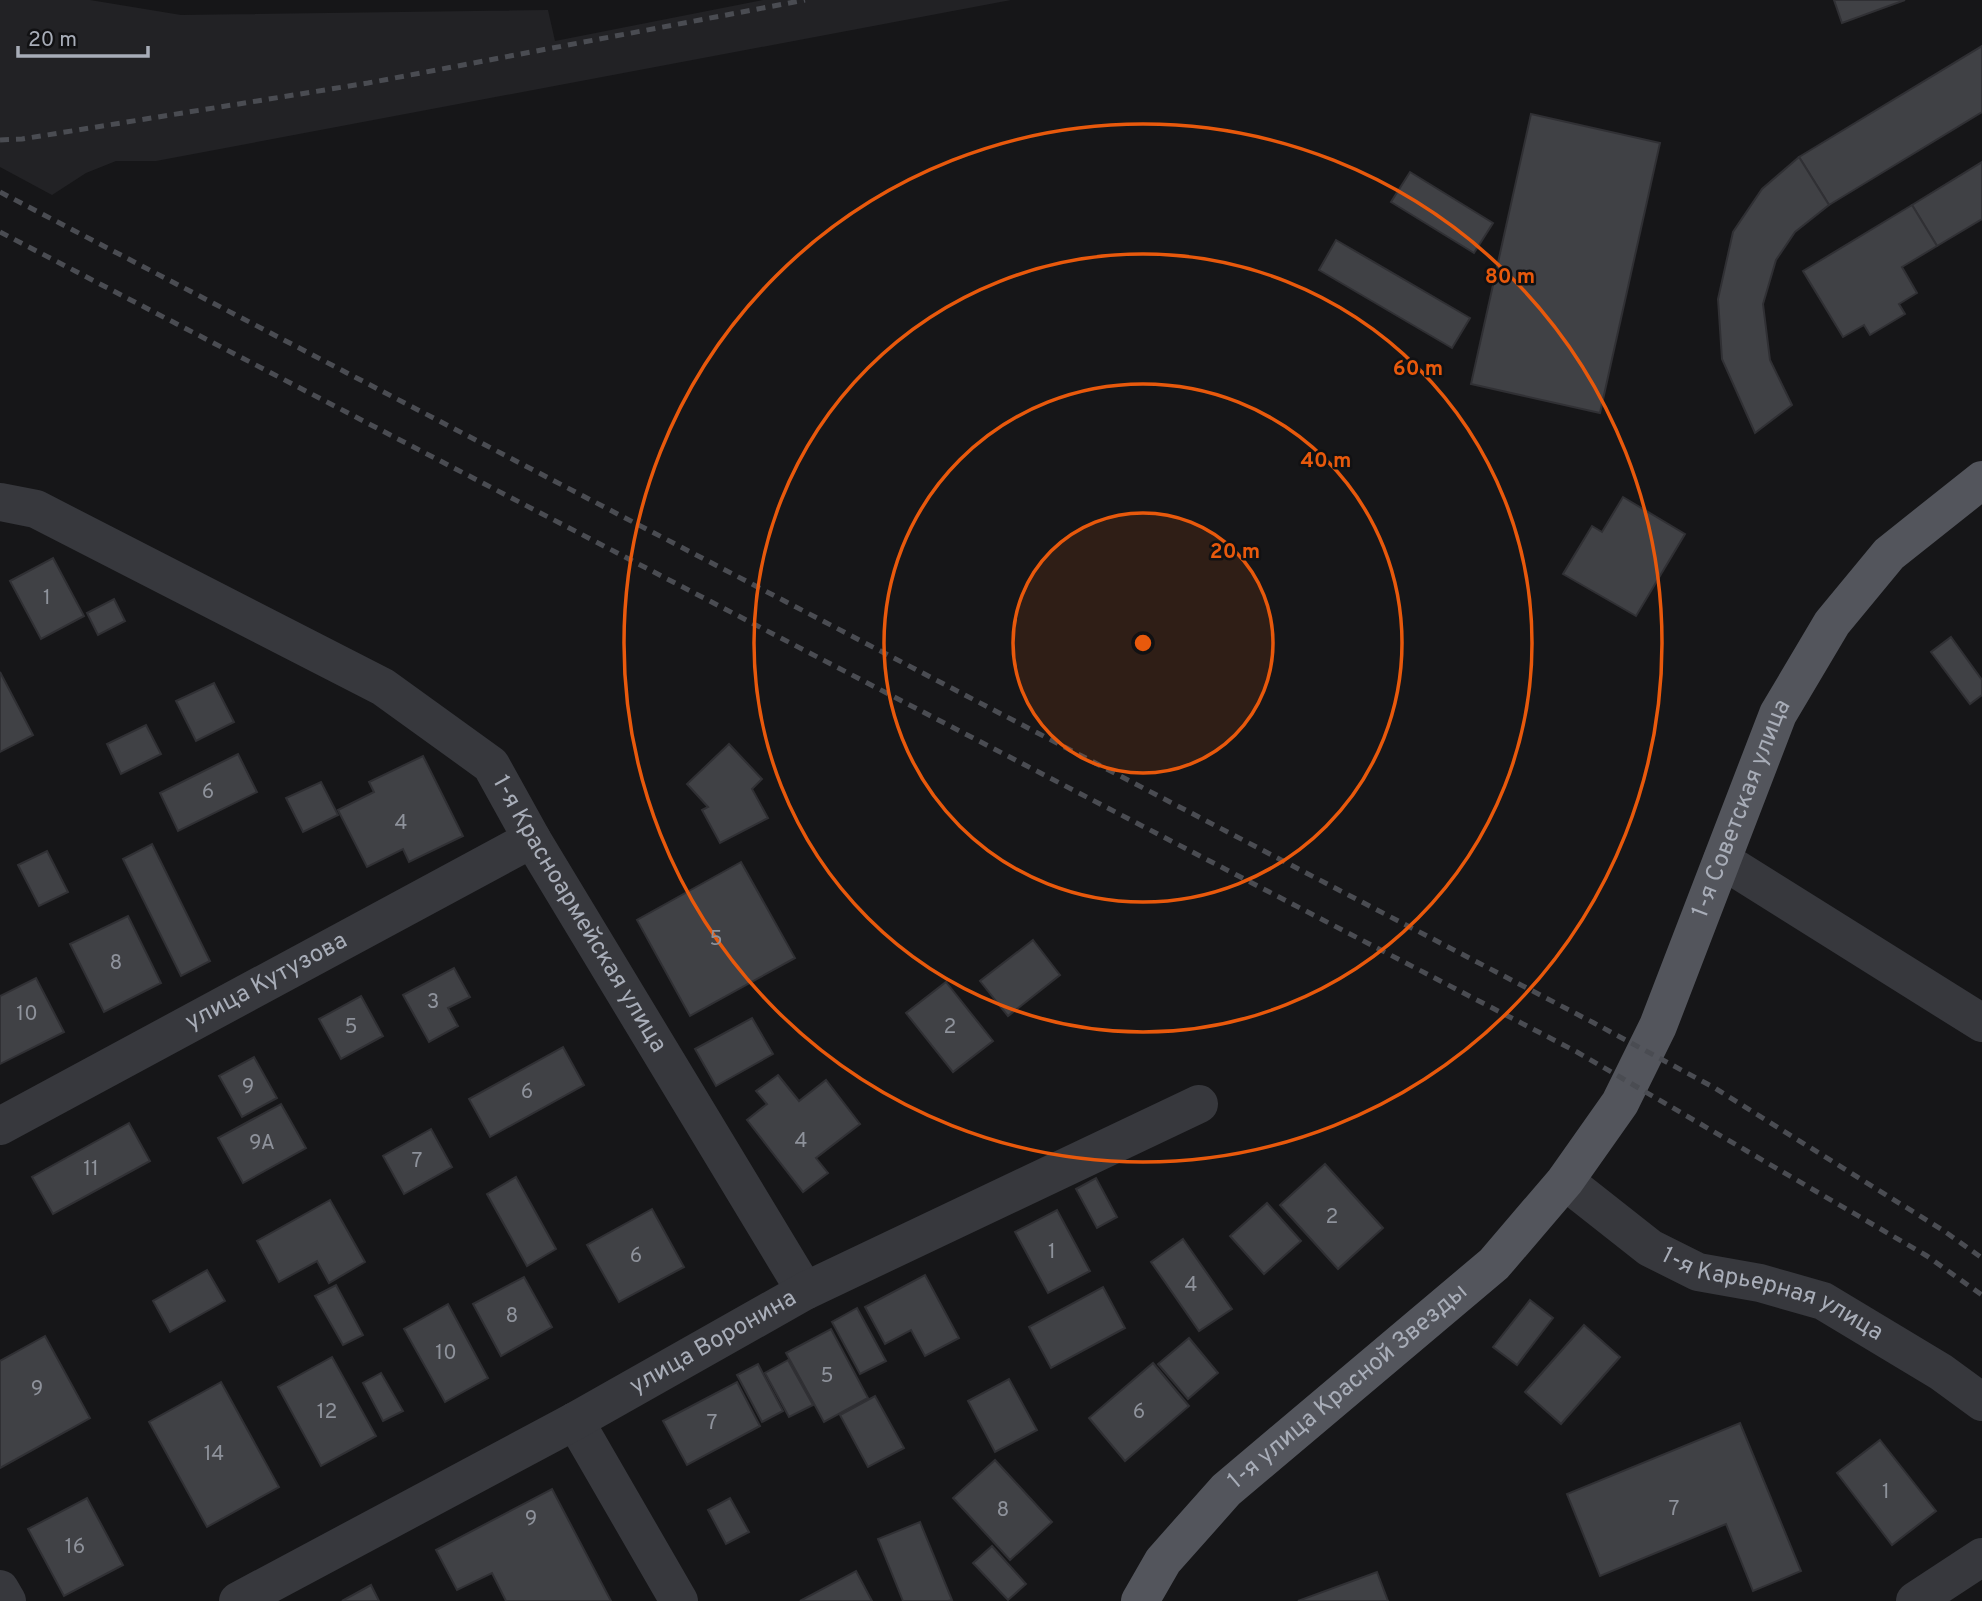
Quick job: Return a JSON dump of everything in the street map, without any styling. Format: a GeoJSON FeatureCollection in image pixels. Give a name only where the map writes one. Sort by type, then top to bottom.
{"type":"FeatureCollection","features":[{"type":"Feature","properties":{"kind":"main road","name":"1-я Советская улица"},"geometry":{"type":"LineString","coordinates":[[1565,1181],[1620,1103],[1658,1026],[1778,714],[1832,623],[1889,554],[1982,480]]}},
{"type":"Feature","properties":{"kind":"main road","name":"1-я улица Красной Звезды"},"geometry":{"type":"LineString","coordinates":[[1140,1601],[1163,1561],[1226,1490],[1494,1264],[1565,1181]]}},
{"type":"Feature","properties":{"kind":"street","name":"1-я Красноармейская улица"},"geometry":{"type":"LineString","coordinates":[[0,502],[36,509],[383,687],[491,765],[532,839],[805,1291]]}},
{"type":"Feature","properties":{"kind":"street","name":"улица Кутузова"},"geometry":{"type":"LineString","coordinates":[[0,1126],[532,839]]}},
{"type":"Feature","properties":{"kind":"street"},"geometry":{"type":"LineString","coordinates":[[1722,859],[1982,1023]]}},
{"type":"Feature","properties":{"kind":"street","name":"улица Воронина"},"geometry":{"type":"LineString","coordinates":[[238,1601],[576,1420],[805,1291],[1199,1104]]}},
{"type":"Feature","properties":{"kind":"street","name":"1-я Карьерная улица"},"geometry":{"type":"LineString","coordinates":[[1565,1181],[1650,1248],[1698,1272],[1760,1283],[1822,1301],[1941,1372],[1982,1402]]}},
{"type":"Feature","properties":{"kind":"street"},"geometry":{"type":"LineString","coordinates":[[576,1420],[679,1601]]}},
{"type":"Feature","properties":{"kind":"street"},"geometry":{"type":"LineString","coordinates":[[1915,1601],[1982,1557]]}},
{"type":"Feature","properties":{"kind":"street"},"geometry":{"type":"LineString","coordinates":[[0,1589],[7,1601]]}},
{"type":"Feature","properties":{"kind":"shaded area"},"geometry":{"type":"Polygon","coordinates":[[[0,0],[90,0],[181,15],[548,10],[555,41],[763,0],[1011,0],[156,161],[116,161],[86,173],[52,195],[0,167],[0,0]]]}},
{"type":"Feature","properties":{"kind":"building"},"geometry":{"type":"Polygon","coordinates":[[[1834,0],[1905,0],[1842,23],[1834,0]]]}},
{"type":"Feature","properties":{"kind":"building"},"geometry":{"type":"Polygon","coordinates":[[[1982,46],[1982,112],[1829,205],[1799,157],[1982,46]]]}},
{"type":"Feature","properties":{"kind":"building"},"geometry":{"type":"Polygon","coordinates":[[[1531,114],[1660,143],[1600,413],[1471,384],[1531,114]]]}},
{"type":"Feature","properties":{"kind":"building"},"geometry":{"type":"Polygon","coordinates":[[[1799,157],[1829,205],[1795,232],[1776,260],[1763,304],[1770,360],[1792,405],[1755,433],[1722,359],[1718,299],[1733,232],[1762,189],[1799,157]]]}},
{"type":"Feature","properties":{"kind":"building"},"geometry":{"type":"Polygon","coordinates":[[[1982,162],[1982,219],[1937,246],[1912,205],[1982,162]]]}},
{"type":"Feature","properties":{"kind":"building"},"geometry":{"type":"Polygon","coordinates":[[[1410,172],[1493,223],[1474,253],[1391,202],[1410,172]]]}},
{"type":"Feature","properties":{"kind":"building"},"geometry":{"type":"Polygon","coordinates":[[[1912,205],[1937,246],[1902,267],[1917,293],[1899,304],[1905,314],[1870,335],[1864,325],[1843,337],[1803,271],[1912,205]]]}},
{"type":"Feature","properties":{"kind":"building"},"geometry":{"type":"Polygon","coordinates":[[[1336,240],[1470,318],[1452,348],[1319,270],[1336,240]]]}},
{"type":"Feature","properties":{"kind":"building"},"geometry":{"type":"Polygon","coordinates":[[[1623,497],[1685,534],[1636,616],[1563,574],[1592,526],[1602,532],[1623,497]]]}},
{"type":"Feature","properties":{"kind":"building"},"geometry":{"type":"Polygon","coordinates":[[[53,558],[84,616],[41,639],[10,581],[53,558]]]}},
{"type":"Feature","properties":{"kind":"building"},"geometry":{"type":"Polygon","coordinates":[[[114,599],[125,621],[98,635],[87,613],[114,599]]]}},
{"type":"Feature","properties":{"kind":"building"},"geometry":{"type":"Polygon","coordinates":[[[1951,637],[1982,680],[1982,695],[1970,704],[1931,652],[1951,637]]]}},
{"type":"Feature","properties":{"kind":"building"},"geometry":{"type":"Polygon","coordinates":[[[0,672],[33,735],[0,752],[0,672]]]}},
{"type":"Feature","properties":{"kind":"building"},"geometry":{"type":"Polygon","coordinates":[[[214,683],[234,722],[196,741],[176,701],[214,683]]]}},
{"type":"Feature","properties":{"kind":"building"},"geometry":{"type":"Polygon","coordinates":[[[146,725],[161,754],[121,774],[107,744],[146,725]]]}},
{"type":"Feature","properties":{"kind":"building"},"geometry":{"type":"Polygon","coordinates":[[[729,744],[762,779],[752,789],[768,818],[720,843],[702,810],[708,807],[687,784],[729,744]]]}},
{"type":"Feature","properties":{"kind":"building"},"geometry":{"type":"Polygon","coordinates":[[[238,754],[257,792],[178,831],[160,793],[238,754]]]}},
{"type":"Feature","properties":{"kind":"building"},"geometry":{"type":"Polygon","coordinates":[[[423,756],[463,836],[409,862],[403,849],[367,867],[338,810],[374,792],[369,782],[423,756]]]}},
{"type":"Feature","properties":{"kind":"building"},"geometry":{"type":"Polygon","coordinates":[[[321,782],[338,815],[303,832],[286,798],[321,782]]]}},
{"type":"Feature","properties":{"kind":"building"},"geometry":{"type":"Polygon","coordinates":[[[152,844],[210,961],[181,976],[123,859],[152,844]]]}},
{"type":"Feature","properties":{"kind":"building"},"geometry":{"type":"Polygon","coordinates":[[[47,851],[68,892],[39,906],[18,865],[47,851]]]}},
{"type":"Feature","properties":{"kind":"building"},"geometry":{"type":"Polygon","coordinates":[[[741,862],[795,958],[690,1016],[637,920],[741,862]]]}},
{"type":"Feature","properties":{"kind":"building"},"geometry":{"type":"Polygon","coordinates":[[[128,916],[161,983],[104,1012],[70,944],[128,916]]]}},
{"type":"Feature","properties":{"kind":"building"},"geometry":{"type":"Polygon","coordinates":[[[1033,940],[1060,975],[1008,1016],[980,981],[1033,940]]]}},
{"type":"Feature","properties":{"kind":"building"},"geometry":{"type":"Polygon","coordinates":[[[454,968],[470,997],[448,1008],[458,1026],[429,1042],[403,995],[454,968]]]}},
{"type":"Feature","properties":{"kind":"building"},"geometry":{"type":"Polygon","coordinates":[[[36,978],[64,1032],[0,1064],[0,996],[36,978]]]}},
{"type":"Feature","properties":{"kind":"building"},"geometry":{"type":"Polygon","coordinates":[[[946,982],[993,1041],[953,1072],[906,1013],[946,982]]]}},
{"type":"Feature","properties":{"kind":"building"},"geometry":{"type":"Polygon","coordinates":[[[361,996],[383,1036],[341,1059],[319,1019],[361,996]]]}},
{"type":"Feature","properties":{"kind":"building"},"geometry":{"type":"Polygon","coordinates":[[[752,1018],[773,1054],[716,1086],[695,1049],[752,1018]]]}},
{"type":"Feature","properties":{"kind":"building"},"geometry":{"type":"Polygon","coordinates":[[[563,1047],[584,1085],[490,1137],[469,1099],[563,1047]]]}},
{"type":"Feature","properties":{"kind":"building"},"geometry":{"type":"Polygon","coordinates":[[[254,1057],[277,1098],[242,1117],[219,1076],[254,1057]]]}},
{"type":"Feature","properties":{"kind":"building"},"geometry":{"type":"Polygon","coordinates":[[[778,1075],[799,1101],[826,1080],[860,1124],[816,1158],[828,1173],[803,1192],[747,1120],[767,1104],[756,1091],[778,1075]]]}},
{"type":"Feature","properties":{"kind":"building"},"geometry":{"type":"Polygon","coordinates":[[[281,1104],[306,1148],[243,1183],[218,1138],[281,1104]]]}},
{"type":"Feature","properties":{"kind":"building"},"geometry":{"type":"Polygon","coordinates":[[[129,1123],[150,1161],[53,1214],[32,1177],[129,1123]]]}},
{"type":"Feature","properties":{"kind":"building"},"geometry":{"type":"Polygon","coordinates":[[[431,1129],[452,1167],[404,1194],[383,1156],[431,1129]]]}},
{"type":"Feature","properties":{"kind":"building"},"geometry":{"type":"Polygon","coordinates":[[[1325,1164],[1383,1228],[1338,1269],[1280,1205],[1325,1164]]]}},
{"type":"Feature","properties":{"kind":"building"},"geometry":{"type":"Polygon","coordinates":[[[516,1177],[556,1249],[527,1266],[487,1194],[516,1177]]]}},
{"type":"Feature","properties":{"kind":"building"},"geometry":{"type":"Polygon","coordinates":[[[1096,1178],[1117,1217],[1097,1228],[1076,1189],[1096,1178]]]}},
{"type":"Feature","properties":{"kind":"building"},"geometry":{"type":"Polygon","coordinates":[[[330,1200],[365,1262],[329,1283],[317,1261],[279,1282],[257,1241],[330,1200]]]}},
{"type":"Feature","properties":{"kind":"building"},"geometry":{"type":"Polygon","coordinates":[[[1267,1203],[1301,1241],[1264,1274],[1230,1236],[1267,1203]]]}},
{"type":"Feature","properties":{"kind":"building"},"geometry":{"type":"Polygon","coordinates":[[[652,1209],[684,1267],[619,1302],[587,1245],[652,1209]]]}},
{"type":"Feature","properties":{"kind":"building"},"geometry":{"type":"Polygon","coordinates":[[[1057,1210],[1090,1271],[1048,1293],[1015,1232],[1057,1210]]]}},
{"type":"Feature","properties":{"kind":"building"},"geometry":{"type":"Polygon","coordinates":[[[1183,1239],[1232,1309],[1199,1331],[1151,1262],[1183,1239]]]}},
{"type":"Feature","properties":{"kind":"building"},"geometry":{"type":"Polygon","coordinates":[[[207,1270],[225,1301],[170,1332],[153,1301],[207,1270]]]}},
{"type":"Feature","properties":{"kind":"building"},"geometry":{"type":"Polygon","coordinates":[[[925,1275],[959,1338],[925,1356],[911,1330],[885,1344],[865,1307],[925,1275]]]}},
{"type":"Feature","properties":{"kind":"building"},"geometry":{"type":"Polygon","coordinates":[[[524,1277],[552,1327],[501,1356],[473,1304],[524,1277]]]}},
{"type":"Feature","properties":{"kind":"building"},"geometry":{"type":"Polygon","coordinates":[[[336,1285],[363,1335],[343,1345],[315,1296],[336,1285]]]}},
{"type":"Feature","properties":{"kind":"building"},"geometry":{"type":"Polygon","coordinates":[[[1103,1287],[1125,1328],[1051,1368],[1029,1327],[1103,1287]]]}},
{"type":"Feature","properties":{"kind":"building"},"geometry":{"type":"Polygon","coordinates":[[[1530,1300],[1553,1318],[1517,1365],[1493,1347],[1530,1300]]]}},
{"type":"Feature","properties":{"kind":"building"},"geometry":{"type":"Polygon","coordinates":[[[448,1304],[488,1378],[445,1402],[404,1329],[448,1304]]]}},
{"type":"Feature","properties":{"kind":"building"},"geometry":{"type":"Polygon","coordinates":[[[857,1308],[886,1361],[860,1374],[832,1322],[857,1308]]]}},
{"type":"Feature","properties":{"kind":"building"},"geometry":{"type":"Polygon","coordinates":[[[1584,1325],[1620,1357],[1561,1424],[1525,1392],[1584,1325]]]}},
{"type":"Feature","properties":{"kind":"building"},"geometry":{"type":"Polygon","coordinates":[[[831,1329],[868,1398],[824,1422],[786,1353],[831,1329]]]}},
{"type":"Feature","properties":{"kind":"building"},"geometry":{"type":"Polygon","coordinates":[[[45,1336],[90,1418],[0,1468],[0,1361],[45,1336]]]}},
{"type":"Feature","properties":{"kind":"building"},"geometry":{"type":"Polygon","coordinates":[[[1189,1338],[1218,1373],[1188,1399],[1158,1364],[1189,1338]]]}},
{"type":"Feature","properties":{"kind":"building"},"geometry":{"type":"Polygon","coordinates":[[[332,1357],[376,1436],[321,1466],[278,1387],[332,1357]]]}},
{"type":"Feature","properties":{"kind":"building"},"geometry":{"type":"Polygon","coordinates":[[[788,1360],[813,1405],[789,1417],[765,1373],[788,1360]]]}},
{"type":"Feature","properties":{"kind":"building"},"geometry":{"type":"Polygon","coordinates":[[[1153,1363],[1189,1406],[1125,1461],[1089,1418],[1153,1363]]]}},
{"type":"Feature","properties":{"kind":"building"},"geometry":{"type":"Polygon","coordinates":[[[758,1364],[783,1411],[762,1422],[737,1375],[758,1364]]]}},
{"type":"Feature","properties":{"kind":"building"},"geometry":{"type":"Polygon","coordinates":[[[381,1373],[403,1411],[383,1421],[363,1383],[381,1373]]]}},
{"type":"Feature","properties":{"kind":"building"},"geometry":{"type":"Polygon","coordinates":[[[1009,1379],[1037,1430],[995,1452],[968,1401],[1009,1379]]]}},
{"type":"Feature","properties":{"kind":"building"},"geometry":{"type":"Polygon","coordinates":[[[221,1382],[279,1487],[207,1527],[149,1422],[221,1382]]]}},
{"type":"Feature","properties":{"kind":"building"},"geometry":{"type":"Polygon","coordinates":[[[737,1382],[760,1426],[687,1465],[663,1421],[737,1382]]]}},
{"type":"Feature","properties":{"kind":"building"},"geometry":{"type":"Polygon","coordinates":[[[875,1396],[904,1448],[868,1467],[840,1415],[875,1396]]]}},
{"type":"Feature","properties":{"kind":"building"},"geometry":{"type":"Polygon","coordinates":[[[1740,1423],[1801,1571],[1753,1591],[1726,1524],[1600,1576],[1567,1494],[1740,1423]]]}},
{"type":"Feature","properties":{"kind":"building"},"geometry":{"type":"Polygon","coordinates":[[[1880,1440],[1936,1511],[1892,1545],[1837,1473],[1880,1440]]]}},
{"type":"Feature","properties":{"kind":"building"},"geometry":{"type":"Polygon","coordinates":[[[995,1460],[1052,1522],[1010,1560],[953,1498],[995,1460]]]}},
{"type":"Feature","properties":{"kind":"building"},"geometry":{"type":"Polygon","coordinates":[[[552,1489],[611,1601],[506,1601],[492,1573],[457,1590],[436,1550],[552,1489]]]}},
{"type":"Feature","properties":{"kind":"building"},"geometry":{"type":"Polygon","coordinates":[[[87,1498],[123,1565],[64,1596],[28,1529],[87,1498]]]}},
{"type":"Feature","properties":{"kind":"building"},"geometry":{"type":"Polygon","coordinates":[[[730,1498],[749,1532],[726,1544],[708,1510],[730,1498]]]}},
{"type":"Feature","properties":{"kind":"building"},"geometry":{"type":"Polygon","coordinates":[[[920,1522],[952,1600],[903,1601],[878,1539],[920,1522]]]}},
{"type":"Feature","properties":{"kind":"building"},"geometry":{"type":"Polygon","coordinates":[[[992,1546],[1026,1584],[1008,1600],[973,1563],[992,1546]]]}},
{"type":"Feature","properties":{"kind":"building"},"geometry":{"type":"Polygon","coordinates":[[[856,1571],[872,1601],[800,1601],[856,1571]]]}},
{"type":"Feature","properties":{"kind":"building"},"geometry":{"type":"Polygon","coordinates":[[[1377,1572],[1388,1601],[1298,1601],[1377,1572]]]}},
{"type":"Feature","properties":{"kind":"building"},"geometry":{"type":"Polygon","coordinates":[[[371,1585],[379,1601],[342,1601],[371,1585]]]}},
{"type":"Feature","properties":{"kind":"railway"},"geometry":{"type":"LineString","coordinates":[[0,140],[22,139],[368,83],[805,0]]}},
{"type":"Feature","properties":{"kind":"railway"},"geometry":{"type":"LineString","coordinates":[[0,192],[1713,1087],[1944,1231],[1982,1258]]}},
{"type":"Feature","properties":{"kind":"railway"},"geometry":{"type":"LineString","coordinates":[[0,232],[1577,1052],[1927,1256],[1982,1295]]}}]}
